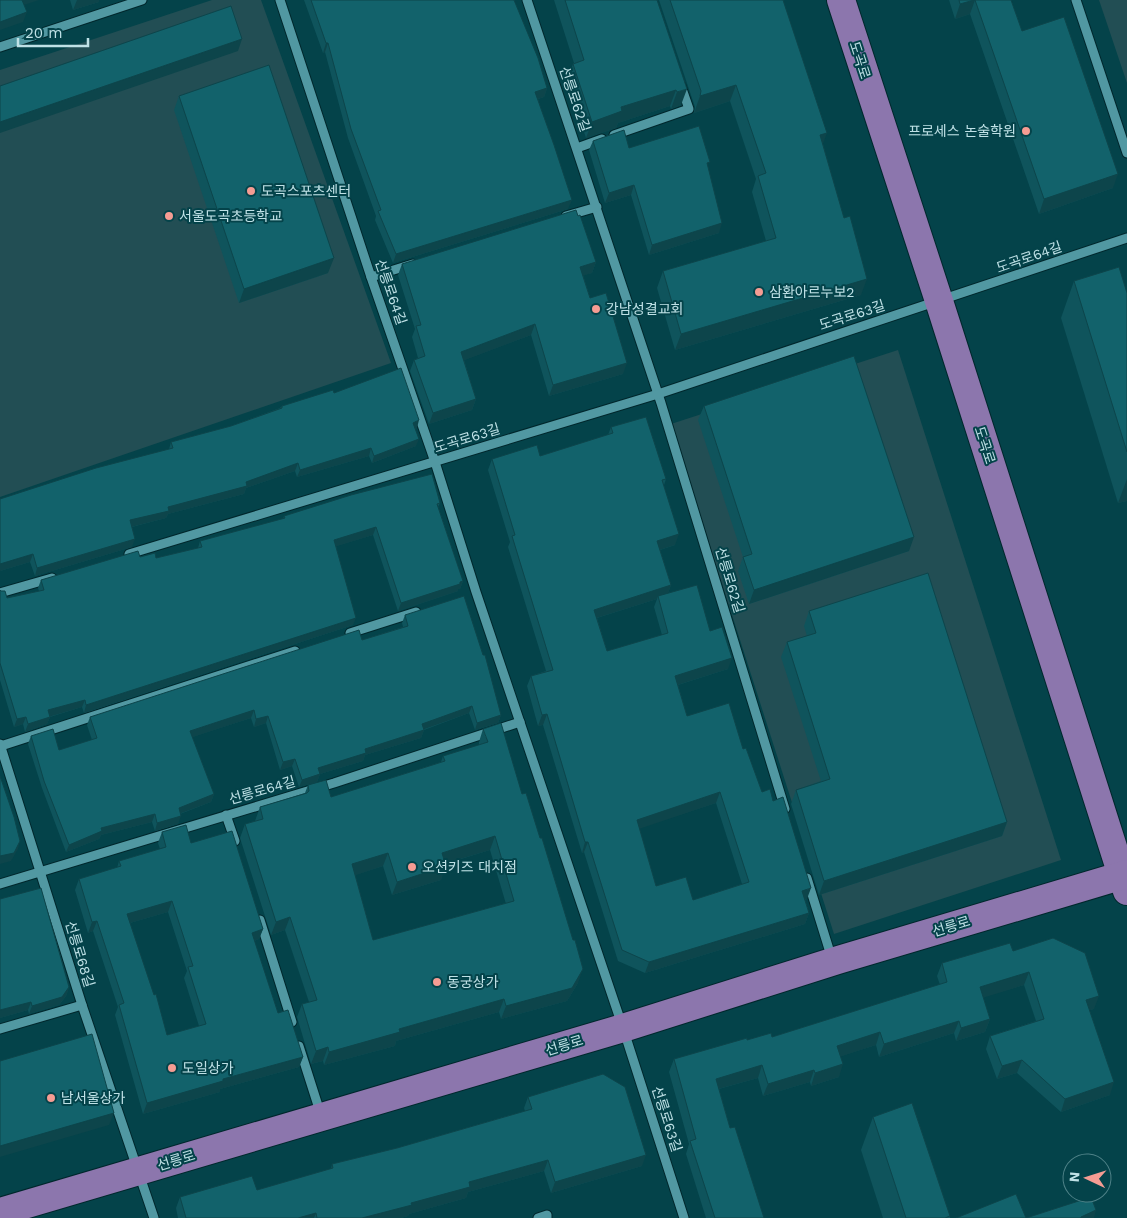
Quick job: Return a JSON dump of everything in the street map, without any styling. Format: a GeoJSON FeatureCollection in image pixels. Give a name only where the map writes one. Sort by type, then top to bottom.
{"type":"FeatureCollection","features":[{"type":"Feature","properties":{"kind":"main road","name":"도곡로"},"geometry":{"type":"LineString","coordinates":[[841,0],[1125,880]]}},
{"type":"Feature","properties":{"kind":"main road","name":"선릉로"},"geometry":{"type":"LineString","coordinates":[[0,1212],[623,1028],[832,962],[1125,880]]}},
{"type":"Feature","properties":{"kind":"street"},"geometry":{"type":"LineString","coordinates":[[0,47],[142,0]]}},
{"type":"Feature","properties":{"kind":"street","name":"선릉로64길"},"geometry":{"type":"LineString","coordinates":[[280,0],[623,1028]]}},
{"type":"Feature","properties":{"kind":"street","name":"선릉로62길"},"geometry":{"type":"LineString","coordinates":[[527,0],[658,394],[789,820]]}},
{"type":"Feature","properties":{"kind":"street"},"geometry":{"type":"LineString","coordinates":[[1076,0],[1127,153]]}},
{"type":"Feature","properties":{"kind":"street"},"geometry":{"type":"LineString","coordinates":[[577,148],[689,109],[677,73]]}},
{"type":"Feature","properties":{"kind":"street"},"geometry":{"type":"LineString","coordinates":[[559,218],[597,207]]}},
{"type":"Feature","properties":{"kind":"street","name":"도곡로64길"},"geometry":{"type":"LineString","coordinates":[[939,301],[1127,238]]}},
{"type":"Feature","properties":{"kind":"street"},"geometry":{"type":"LineString","coordinates":[[371,276],[418,262]]}},
{"type":"Feature","properties":{"kind":"street","name":"도곡로63길"},"geometry":{"type":"LineString","coordinates":[[123,556],[658,394],[939,301]]}},
{"type":"Feature","properties":{"kind":"street"},"geometry":{"type":"LineString","coordinates":[[0,593],[57,576]]}},
{"type":"Feature","properties":{"kind":"street"},"geometry":{"type":"LineString","coordinates":[[466,595],[476,592]]}},
{"type":"Feature","properties":{"kind":"street"},"geometry":{"type":"LineString","coordinates":[[343,635],[428,608]]}},
{"type":"Feature","properties":{"kind":"street"},"geometry":{"type":"LineString","coordinates":[[0,745],[305,648]]}},
{"type":"Feature","properties":{"kind":"street","name":"선릉로64길"},"geometry":{"type":"LineString","coordinates":[[0,884],[334,783],[520,722]]}},
{"type":"Feature","properties":{"kind":"street","name":"선릉로68길"},"geometry":{"type":"LineString","coordinates":[[0,745],[82,1005],[154,1218]]}},
{"type":"Feature","properties":{"kind":"street"},"geometry":{"type":"LineString","coordinates":[[226,815],[238,853]]}},
{"type":"Feature","properties":{"kind":"street"},"geometry":{"type":"LineString","coordinates":[[803,867],[832,962]]}},
{"type":"Feature","properties":{"kind":"street"},"geometry":{"type":"LineString","coordinates":[[256,909],[295,1032]]}},
{"type":"Feature","properties":{"kind":"street"},"geometry":{"type":"LineString","coordinates":[[0,1029],[82,1005]]}},
{"type":"Feature","properties":{"kind":"street","name":"선릉로63길"},"geometry":{"type":"LineString","coordinates":[[623,1028],[684,1218]]}},
{"type":"Feature","properties":{"kind":"street"},"geometry":{"type":"LineString","coordinates":[[298,1041],[322,1117]]}},
{"type":"Feature","properties":{"kind":"street"},"geometry":{"type":"LineString","coordinates":[[538,1218],[546,1216],[547,1218]]}},
{"type":"Feature","properties":{"kind":"shaded area","name":"서울도곡초등학교"},"geometry":{"type":"Polygon","coordinates":[[[212,0],[261,0],[391,363],[0,497],[0,70],[212,0]]]}},
{"type":"Feature","properties":{"kind":"shaded area"},"geometry":{"type":"Polygon","coordinates":[[[1099,0],[1127,0],[1127,83],[1099,0]]]}},
{"type":"Feature","properties":{"kind":"shaded area"},"geometry":{"type":"Polygon","coordinates":[[[898,350],[1061,860],[834,934],[671,424],[898,350]]]}},
{"type":"Feature","properties":{"kind":"building"},"geometry":{"type":"Polygon","coordinates":[[[0,0],[22,0],[27,12],[0,22],[0,0]]]}},
{"type":"Feature","properties":{"kind":"building"},"geometry":{"type":"Polygon","coordinates":[[[311,0],[514,0],[538,58],[547,88],[535,92],[572,200],[396,254],[378,211],[381,210],[351,129],[328,43],[326,43],[311,0]]]}},
{"type":"Feature","properties":{"kind":"building"},"geometry":{"type":"Polygon","coordinates":[[[565,0],[657,0],[687,89],[677,92],[676,90],[621,107],[622,111],[592,122],[573,64],[584,60],[565,0]]]}},
{"type":"Feature","properties":{"kind":"building"},"geometry":{"type":"Polygon","coordinates":[[[670,0],[783,0],[827,133],[820,135],[844,218],[850,216],[867,279],[681,334],[663,271],[776,238],[758,176],[766,173],[736,85],[700,96],[701,91],[670,0]]]}},
{"type":"Feature","properties":{"kind":"building"},"geometry":{"type":"Polygon","coordinates":[[[959,0],[974,0],[960,4],[959,0]]]}},
{"type":"Feature","properties":{"kind":"building"},"geometry":{"type":"Polygon","coordinates":[[[975,0],[1011,0],[1022,31],[1064,17],[1118,174],[1044,199],[975,0]]]}},
{"type":"Feature","properties":{"kind":"building"},"geometry":{"type":"Polygon","coordinates":[[[231,6],[242,39],[0,122],[0,86],[231,6]]]}},
{"type":"Feature","properties":{"kind":"building","name":"도곡스포츠센터"},"geometry":{"type":"Polygon","coordinates":[[[269,65],[334,258],[244,289],[179,96],[269,65]]]}},
{"type":"Feature","properties":{"kind":"building"},"geometry":{"type":"Polygon","coordinates":[[[699,126],[710,162],[707,163],[722,223],[652,245],[634,185],[609,193],[593,141],[624,130],[629,148],[699,126]]]}},
{"type":"Feature","properties":{"kind":"building"},"geometry":{"type":"Polygon","coordinates":[[[576,210],[578,216],[580,215],[596,262],[580,267],[590,298],[606,293],[627,363],[553,385],[535,324],[461,352],[476,399],[433,413],[414,360],[425,356],[416,326],[421,325],[402,264],[576,210]]]}},
{"type":"Feature","properties":{"kind":"building"},"geometry":{"type":"Polygon","coordinates":[[[1119,267],[1127,293],[1127,452],[1074,281],[1119,267]]]}},
{"type":"Feature","properties":{"kind":"building"},"geometry":{"type":"Polygon","coordinates":[[[854,356],[914,537],[754,590],[743,557],[752,554],[704,406],[854,356]]]}},
{"type":"Feature","properties":{"kind":"building"},"geometry":{"type":"Polygon","coordinates":[[[401,368],[419,420],[413,423],[419,439],[374,456],[371,448],[300,470],[298,463],[246,482],[247,486],[168,507],[169,511],[130,520],[135,539],[37,568],[33,554],[0,564],[0,499],[96,468],[173,448],[171,442],[231,426],[282,408],[282,406],[333,390],[334,393],[401,368]]]}},
{"type":"Feature","properties":{"kind":"building"},"geometry":{"type":"Polygon","coordinates":[[[646,417],[666,479],[662,480],[679,534],[657,541],[671,585],[594,610],[607,651],[668,633],[658,596],[697,585],[710,631],[722,627],[732,658],[675,676],[687,716],[729,703],[743,749],[746,748],[762,792],[770,789],[773,801],[783,797],[811,888],[802,891],[809,913],[649,962],[622,950],[588,842],[585,842],[547,714],[542,715],[531,676],[553,670],[512,536],[515,535],[492,459],[537,445],[540,456],[613,433],[611,427],[646,417]],[[720,792],[637,820],[656,886],[686,877],[693,900],[749,882],[720,792]]]}},
{"type":"Feature","properties":{"kind":"building"},"geometry":{"type":"Polygon","coordinates":[[[432,474],[440,503],[437,504],[463,581],[460,584],[401,603],[376,527],[334,540],[356,618],[86,705],[85,700],[48,710],[50,717],[28,724],[26,717],[17,719],[0,663],[0,590],[5,591],[7,598],[44,590],[41,580],[138,551],[140,557],[155,553],[156,558],[202,547],[200,541],[285,518],[284,516],[351,495],[432,474]]]}},
{"type":"Feature","properties":{"kind":"building"},"geometry":{"type":"Polygon","coordinates":[[[928,573],[1007,822],[824,881],[796,790],[830,779],[787,642],[816,633],[809,611],[928,573]]]}},
{"type":"Feature","properties":{"kind":"building"},"geometry":{"type":"Polygon","coordinates":[[[464,596],[483,655],[485,655],[501,715],[477,723],[472,706],[422,724],[424,730],[365,749],[366,753],[318,768],[320,774],[302,780],[295,759],[283,762],[268,716],[256,719],[254,710],[190,731],[214,794],[179,808],[181,816],[157,823],[155,814],[101,828],[102,831],[69,845],[44,781],[31,736],[53,729],[59,750],[97,738],[90,717],[359,630],[362,640],[408,626],[405,615],[464,596]]]}},
{"type":"Feature","properties":{"kind":"building"},"geometry":{"type":"Polygon","coordinates":[[[501,723],[522,794],[526,793],[540,838],[542,838],[583,969],[572,988],[506,1006],[504,999],[399,1029],[400,1032],[329,1052],[328,1047],[316,1051],[302,1004],[317,1000],[290,917],[276,922],[245,824],[263,819],[260,807],[307,793],[309,791],[308,785],[326,780],[331,797],[445,761],[443,756],[488,742],[483,729],[501,723]],[[495,836],[442,853],[446,866],[397,882],[388,853],[352,864],[373,940],[514,901],[495,836]]]}},
{"type":"Feature","properties":{"kind":"building"},"geometry":{"type":"Polygon","coordinates":[[[0,776],[20,841],[14,853],[0,856],[0,776]]]}},
{"type":"Feature","properties":{"kind":"building"},"geometry":{"type":"Polygon","coordinates":[[[186,825],[191,843],[232,831],[263,929],[252,933],[278,1013],[288,1010],[303,1057],[223,1079],[223,1081],[147,1103],[119,1005],[124,1003],[97,921],[92,922],[79,879],[121,866],[119,861],[166,847],[162,832],[186,825]],[[172,901],[127,914],[154,995],[156,994],[167,1035],[206,1024],[188,967],[193,966],[172,901]]]}},
{"type":"Feature","properties":{"kind":"building"},"geometry":{"type":"Polygon","coordinates":[[[41,888],[69,987],[62,997],[32,1006],[31,1002],[0,1010],[0,899],[41,888]]]}},
{"type":"Feature","properties":{"kind":"building"},"geometry":{"type":"Polygon","coordinates":[[[1053,938],[1085,953],[1099,996],[1086,1000],[1114,1082],[1065,1099],[1022,1060],[1002,1066],[990,1036],[1044,1019],[1029,972],[980,987],[990,1019],[961,1028],[959,1021],[884,1044],[880,1032],[837,1046],[843,1064],[815,1073],[814,1070],[768,1084],[762,1065],[716,1079],[730,1128],[735,1127],[764,1218],[715,1218],[690,1141],[696,1139],[674,1059],[747,1038],[747,1040],[771,1033],[772,1037],[947,982],[942,963],[1010,943],[1013,951],[1053,938]]]}},
{"type":"Feature","properties":{"kind":"building","name":"남서울상가"},"geometry":{"type":"Polygon","coordinates":[[[92,1034],[114,1113],[0,1146],[0,1061],[92,1034]]]}},
{"type":"Feature","properties":{"kind":"building"},"geometry":{"type":"Polygon","coordinates":[[[603,1074],[625,1087],[646,1155],[555,1182],[548,1160],[469,1182],[470,1187],[362,1218],[317,1218],[316,1213],[298,1218],[186,1218],[180,1197],[252,1176],[257,1190],[333,1168],[332,1164],[397,1148],[532,1109],[528,1097],[603,1074]]]}},
{"type":"Feature","properties":{"kind":"building"},"geometry":{"type":"Polygon","coordinates":[[[912,1103],[950,1216],[945,1218],[906,1218],[873,1117],[912,1103]]]}},
{"type":"Feature","properties":{"kind":"building"},"geometry":{"type":"Polygon","coordinates":[[[1016,1194],[1026,1218],[956,1218],[1016,1194]]]}},
{"type":"Feature","properties":{"kind":"building"},"geometry":{"type":"Polygon","coordinates":[[[1072,1203],[1093,1203],[1096,1210],[1081,1218],[1026,1218],[1072,1203]]]}},
{"type":"Feature","properties":{"kind":"place","name":"프로세스 논술학원"},"geometry":{"type":"Point","coordinates":[1026,131]}},
{"type":"Feature","properties":{"kind":"place","name":"도곡스포츠센터"},"geometry":{"type":"Point","coordinates":[251,191]}},
{"type":"Feature","properties":{"kind":"place","name":"서울도곡초등학교"},"geometry":{"type":"Point","coordinates":[169,216]}},
{"type":"Feature","properties":{"kind":"place","name":"삼환아르누보2"},"geometry":{"type":"Point","coordinates":[759,292]}},
{"type":"Feature","properties":{"kind":"place","name":"강남성결교회"},"geometry":{"type":"Point","coordinates":[596,309]}},
{"type":"Feature","properties":{"kind":"place","name":"오션키즈 대치점"},"geometry":{"type":"Point","coordinates":[412,867]}},
{"type":"Feature","properties":{"kind":"place","name":"동궁상가"},"geometry":{"type":"Point","coordinates":[437,982]}},
{"type":"Feature","properties":{"kind":"place","name":"도일상가"},"geometry":{"type":"Point","coordinates":[172,1068]}},
{"type":"Feature","properties":{"kind":"place","name":"남서울상가"},"geometry":{"type":"Point","coordinates":[51,1098]}}]}
